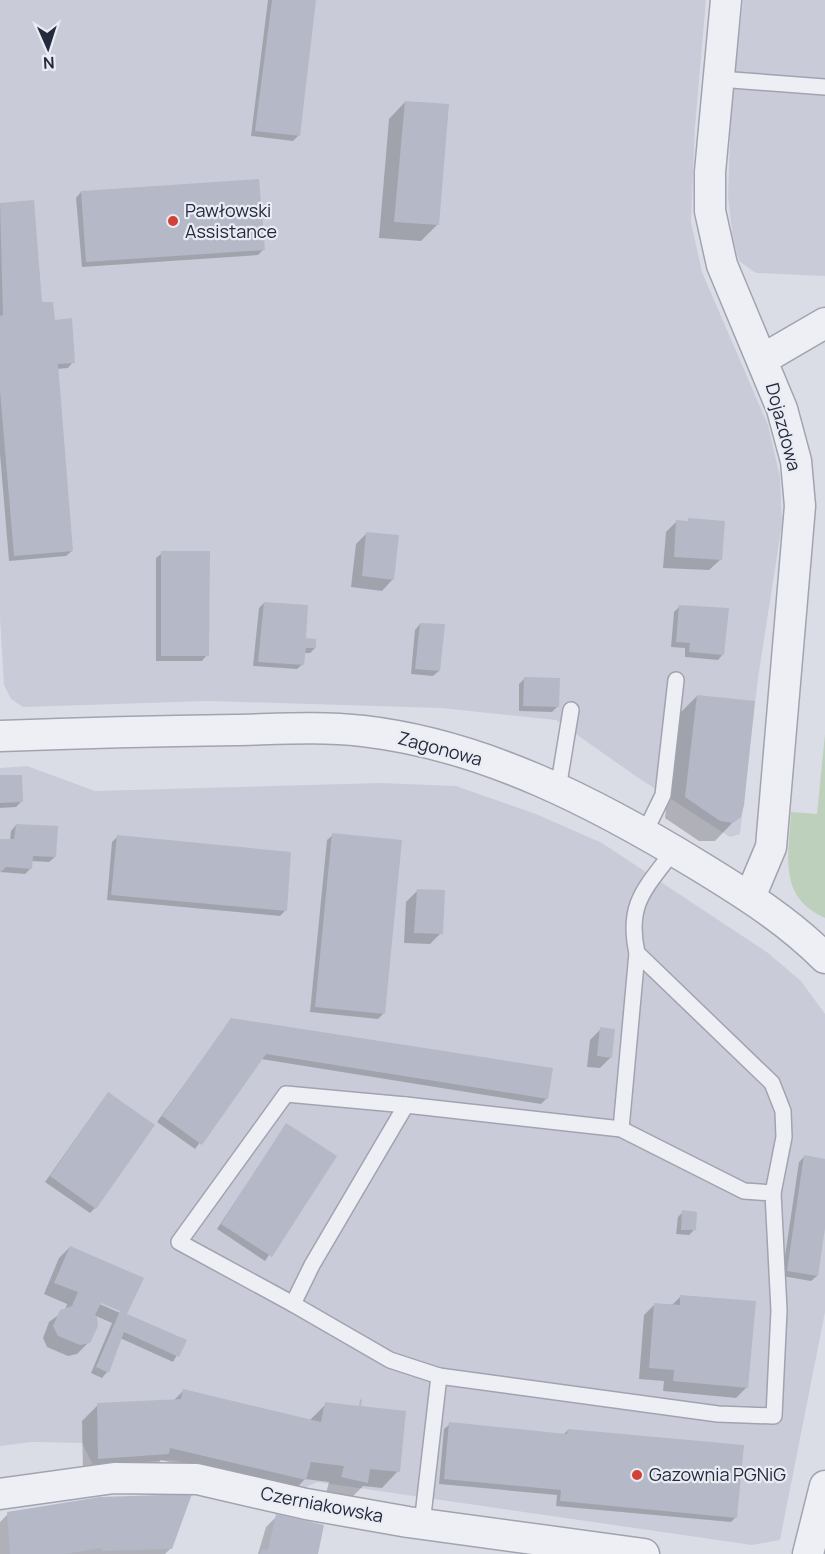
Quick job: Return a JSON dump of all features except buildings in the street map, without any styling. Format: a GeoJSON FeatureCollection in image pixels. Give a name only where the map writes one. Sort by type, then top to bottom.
{"type":"FeatureCollection","features":[{"type":"Feature","properties":{"kind":"street","name":"Dojazdowa"},"geometry":{"type":"LineString","coordinates":[[726,0],[710,172],[710,211],[722,265],[763,358],[782,409],[796,461],[800,506],[771,847],[750,897]]}},
{"type":"Feature","properties":{"kind":"street"},"geometry":{"type":"LineString","coordinates":[[763,358],[825,323]]}},
{"type":"Feature","properties":{"kind":"street","name":"Zagonowa"},"geometry":{"type":"LineString","coordinates":[[0,736],[293,729],[361,730],[458,751],[558,789],[645,832],[797,929],[825,958]]}},
{"type":"Feature","properties":{"kind":"street","name":"Czerniakowska"},"geometry":{"type":"LineString","coordinates":[[0,1494],[114,1478],[197,1479],[306,1504],[422,1524],[644,1554]]}},
{"type":"Feature","properties":{"kind":"street"},"geometry":{"type":"LineString","coordinates":[[808,1554],[825,1486]]}},
{"type":"Feature","properties":{"kind":"lane"},"geometry":{"type":"LineString","coordinates":[[719,79],[825,87]]}},
{"type":"Feature","properties":{"kind":"lane"},"geometry":{"type":"LineString","coordinates":[[645,832],[663,795],[676,680]]}},
{"type":"Feature","properties":{"kind":"lane"},"geometry":{"type":"LineString","coordinates":[[558,789],[571,710]]}},
{"type":"Feature","properties":{"kind":"lane"},"geometry":{"type":"LineString","coordinates":[[621,1130],[637,953],[633,932],[634,908],[674,850]]}},
{"type":"Feature","properties":{"kind":"lane"},"geometry":{"type":"LineString","coordinates":[[637,953],[772,1083],[783,1111],[784,1137],[772,1193],[779,1310],[774,1416],[718,1414],[439,1376],[390,1360],[179,1242],[286,1094],[406,1105],[621,1130],[744,1191],[772,1193]]}},
{"type":"Feature","properties":{"kind":"lane"},"geometry":{"type":"LineString","coordinates":[[293,1304],[312,1265],[406,1105]]}},
{"type":"Feature","properties":{"kind":"lane"},"geometry":{"type":"LineString","coordinates":[[422,1524],[439,1376]]}},
{"type":"Feature","properties":{"kind":"shaded area"},"geometry":{"type":"Polygon","coordinates":[[[0,0],[706,0],[695,127],[691,222],[702,272],[768,425],[780,477],[782,524],[758,678],[740,834],[730,837],[637,777],[556,720],[441,708],[209,701],[23,707],[11,699],[4,685],[0,619],[0,0]]]}},
{"type":"Feature","properties":{"kind":"shaded area"},"geometry":{"type":"Polygon","coordinates":[[[743,0],[825,0],[825,276],[756,273],[739,261],[733,240],[728,196],[731,108],[743,0]]]}},
{"type":"Feature","properties":{"kind":"shaded area"},"geometry":{"type":"Polygon","coordinates":[[[27,766],[95,791],[381,783],[456,786],[536,814],[602,843],[768,953],[801,981],[825,1014],[825,1312],[780,1540],[752,1545],[317,1482],[304,1488],[172,1460],[93,1465],[82,1443],[32,1442],[0,1446],[0,768],[27,766]]]}},
{"type":"Feature","properties":{"kind":"green space"},"geometry":{"type":"Polygon","coordinates":[[[825,734],[825,918],[799,899],[789,873],[788,859],[791,812],[817,814],[825,734]]]}},
{"type":"Feature","properties":{"kind":"place","name":"Pawłowski Assistance"},"geometry":{"type":"Point","coordinates":[173,221]}},
{"type":"Feature","properties":{"kind":"place","name":"Gazownia PGNiG"},"geometry":{"type":"Point","coordinates":[637,1475]}}]}
